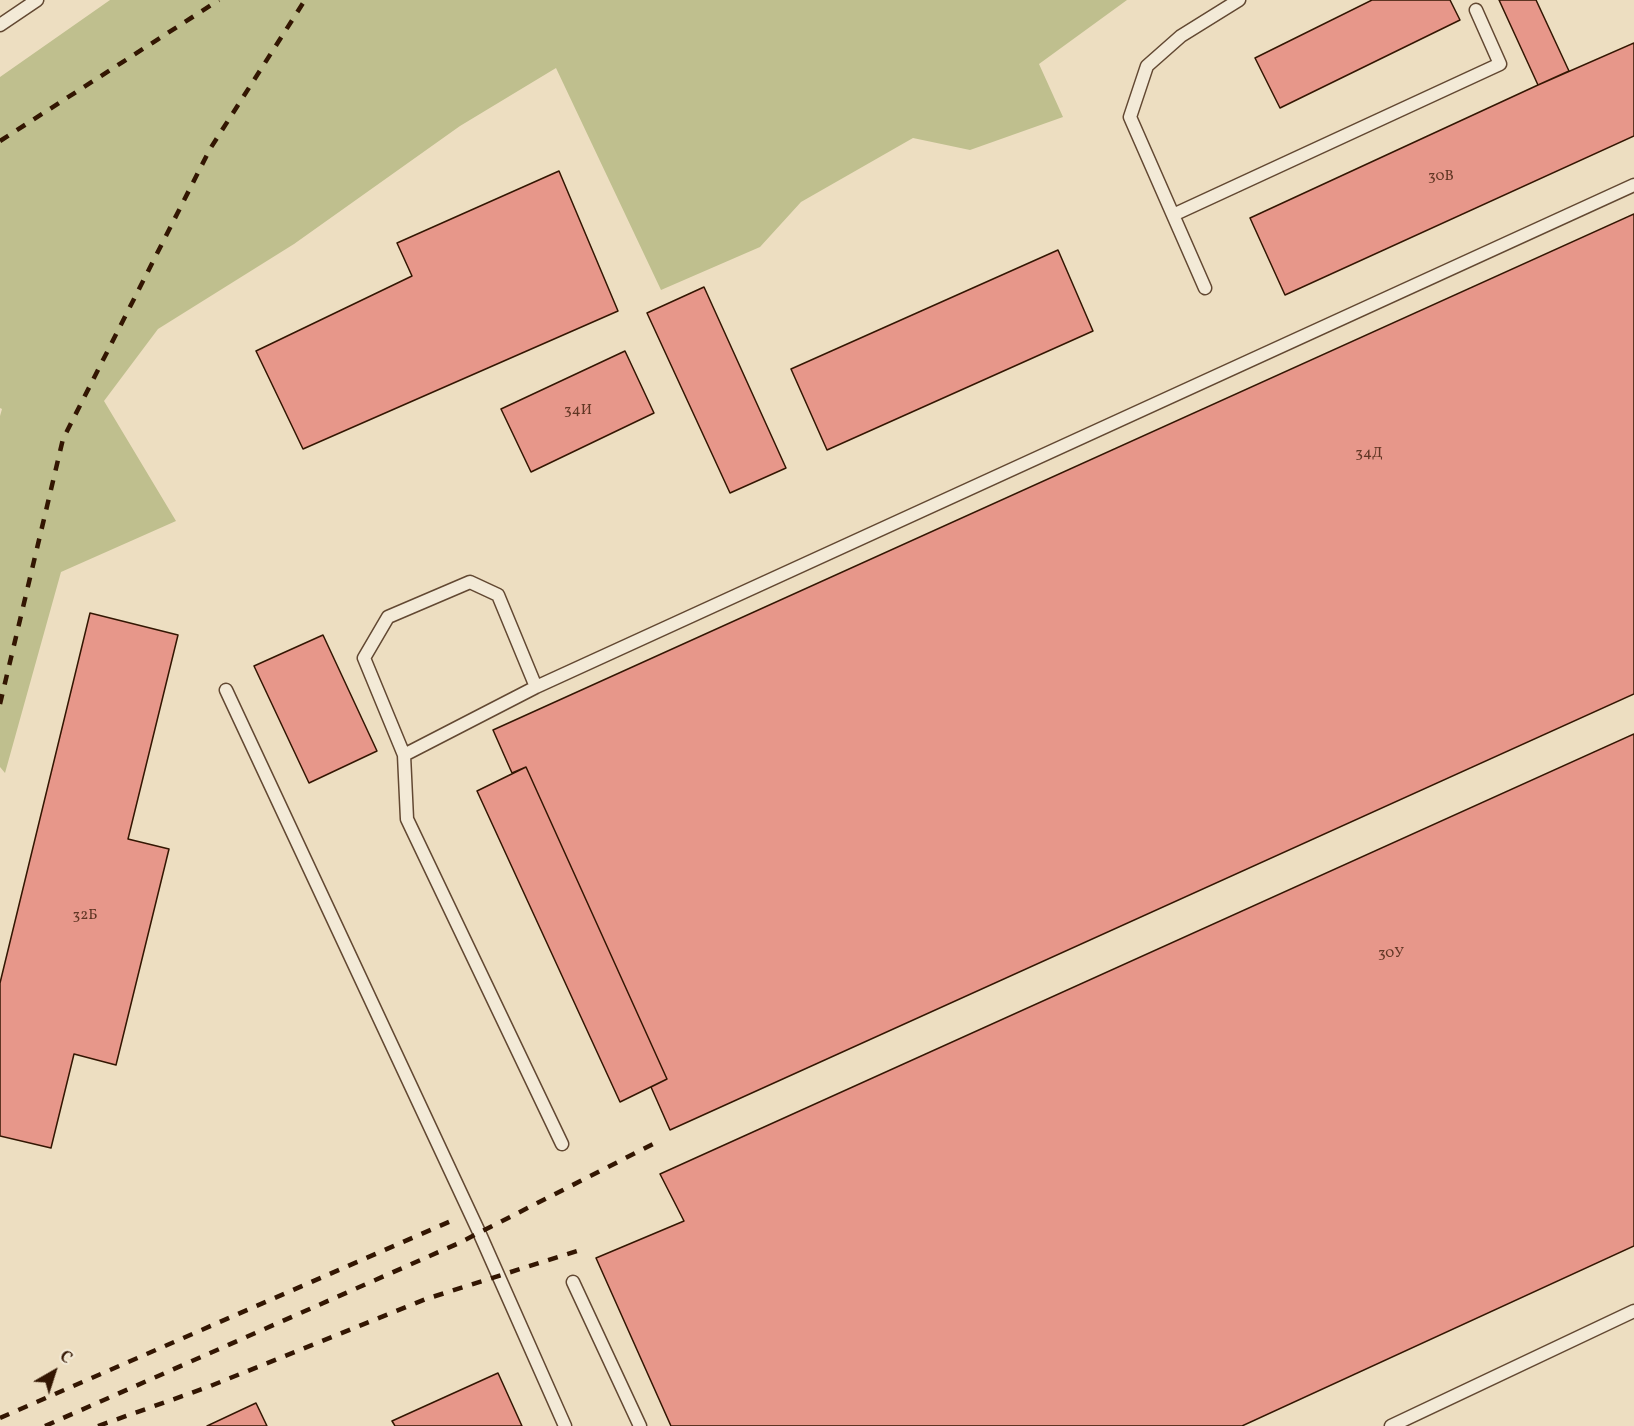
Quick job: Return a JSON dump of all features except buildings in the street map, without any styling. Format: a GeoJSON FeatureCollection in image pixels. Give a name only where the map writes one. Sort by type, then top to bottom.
{"type":"FeatureCollection","features":[{"type":"Feature","properties":{"kind":"lane"},"geometry":{"type":"LineString","coordinates":[[0,25],[37,0]]}},
{"type":"Feature","properties":{"kind":"lane"},"geometry":{"type":"LineString","coordinates":[[1205,288],[1130,117],[1147,66],[1181,36],[1239,0]]}},
{"type":"Feature","properties":{"kind":"lane"},"geometry":{"type":"LineString","coordinates":[[1173,215],[1500,64],[1476,9]]}},
{"type":"Feature","properties":{"kind":"lane"},"geometry":{"type":"LineString","coordinates":[[404,755],[536,687],[1634,185]]}},
{"type":"Feature","properties":{"kind":"lane"},"geometry":{"type":"LineString","coordinates":[[536,687],[498,595],[470,582],[388,617],[364,658],[404,755],[407,819],[562,1144]]}},
{"type":"Feature","properties":{"kind":"lane"},"geometry":{"type":"LineString","coordinates":[[226,690],[484,1243],[565,1426]]}},
{"type":"Feature","properties":{"kind":"lane"},"geometry":{"type":"LineString","coordinates":[[573,1282],[640,1426]]}},
{"type":"Feature","properties":{"kind":"lane"},"geometry":{"type":"LineString","coordinates":[[1391,1426],[1634,1311]]}},
{"type":"Feature","properties":{"kind":"green space"},"geometry":{"type":"Polygon","coordinates":[[[110,0],[1127,0],[1039,64],[1063,117],[970,150],[913,138],[801,202],[760,247],[661,290],[556,68],[460,126],[294,244],[158,329],[104,401],[176,521],[61,572],[5,773],[0,767],[0,416],[2,409],[0,408],[0,77],[110,0]]]}},
{"type":"Feature","properties":{"kind":"railway"},"geometry":{"type":"LineString","coordinates":[[0,141],[219,0]]}},
{"type":"Feature","properties":{"kind":"railway"},"geometry":{"type":"LineString","coordinates":[[0,704],[63,439],[210,149],[305,0]]}},
{"type":"Feature","properties":{"kind":"railway"},"geometry":{"type":"LineString","coordinates":[[45,1426],[459,1243],[657,1142]]}},
{"type":"Feature","properties":{"kind":"railway"},"geometry":{"type":"LineString","coordinates":[[0,1418],[451,1221]]}},
{"type":"Feature","properties":{"kind":"railway"},"geometry":{"type":"LineString","coordinates":[[98,1426],[208,1387],[426,1299],[580,1250]]}}]}
